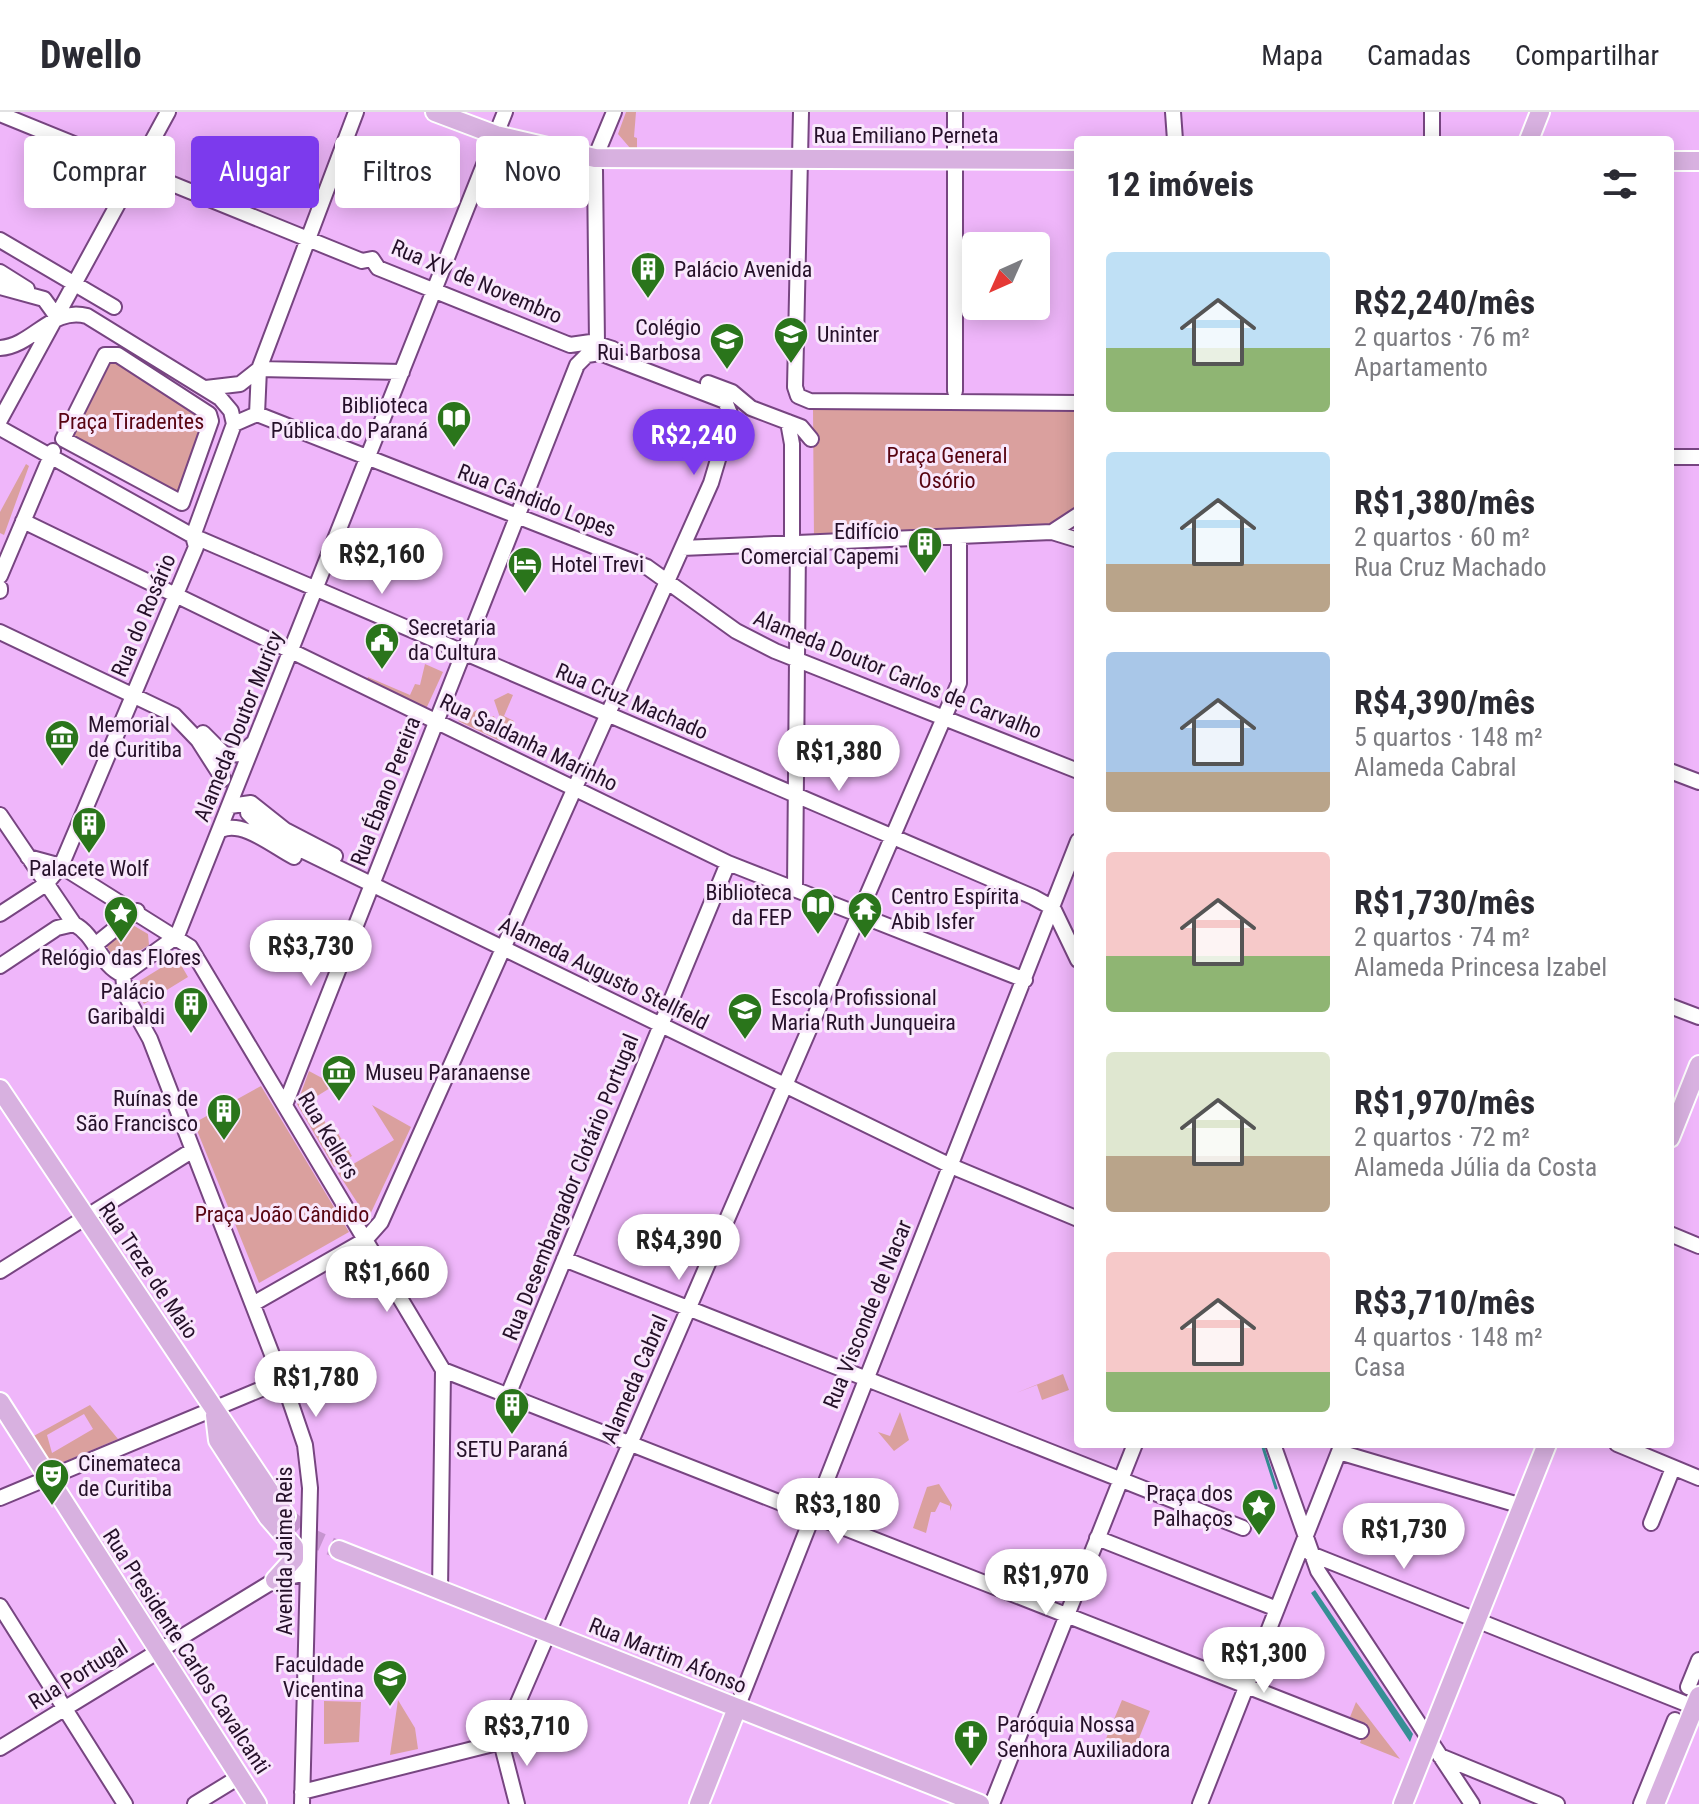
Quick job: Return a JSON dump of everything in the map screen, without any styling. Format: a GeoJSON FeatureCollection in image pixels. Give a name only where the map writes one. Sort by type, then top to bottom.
{"type":"FeatureCollection","features":[{"type":"Feature","properties":{"kind":"main road","name":"Rua Emiliano Perneta"},"geometry":{"type":"LineString","coordinates":[[435,112],[496,135],[595,164],[801,158],[1074,160]]}},
{"type":"Feature","properties":{"kind":"main road"},"geometry":{"type":"LineString","coordinates":[[1531,136],[1540,112]]}},
{"type":"Feature","properties":{"kind":"main road"},"geometry":{"type":"LineString","coordinates":[[1674,161],[1699,161]]}},
{"type":"Feature","properties":{"kind":"main road"},"geometry":{"type":"LineString","coordinates":[[1674,1128],[1699,1065]]}},
{"type":"Feature","properties":{"kind":"main road","name":"Rua Treze de Maio"},"geometry":{"type":"LineString","coordinates":[[0,1089],[286,1516]]}},
{"type":"Feature","properties":{"kind":"main road","name":"Rua Presidente Carlos Cavalcanti"},"geometry":{"type":"LineString","coordinates":[[0,1402],[257,1804]]}},
{"type":"Feature","properties":{"kind":"main road"},"geometry":{"type":"LineString","coordinates":[[214,1409],[218,1440],[268,1517],[294,1547],[294,1559],[275,1580]]}},
{"type":"Feature","properties":{"kind":"main road"},"geometry":{"type":"LineString","coordinates":[[1403,1804],[1545,1448]]}},
{"type":"Feature","properties":{"kind":"main road","name":"Rua Martim Afonso"},"geometry":{"type":"LineString","coordinates":[[339,1550],[980,1804]]}},
{"type":"Feature","properties":{"kind":"main road"},"geometry":{"type":"LineString","coordinates":[[1655,1804],[1662,1770],[1695,1700]]}},
{"type":"Feature","properties":{"kind":"main road","name":"Rua Visconde de Nacar"},"geometry":{"type":"LineString","coordinates":[[699,1804],[737,1708]]}},
{"type":"Feature","properties":{"kind":"street"},"geometry":{"type":"LineString","coordinates":[[155,136],[168,112]]}},
{"type":"Feature","properties":{"kind":"street"},"geometry":{"type":"LineString","coordinates":[[0,348],[23,341],[57,317],[79,313],[97,320],[225,403],[234,424],[257,414],[259,369],[356,112]]}},
{"type":"Feature","properties":{"kind":"street","name":"Alameda Doutor Muricy"},"geometry":{"type":"LineString","coordinates":[[177,936],[505,112]]}},
{"type":"Feature","properties":{"kind":"street"},"geometry":{"type":"LineString","coordinates":[[590,343],[595,164],[614,112]]}},
{"type":"Feature","properties":{"kind":"street"},"geometry":{"type":"LineString","coordinates":[[801,112],[795,387],[798,396],[810,401],[1074,403]]}},
{"type":"Feature","properties":{"kind":"street"},"geometry":{"type":"LineString","coordinates":[[955,112],[955,391]]}},
{"type":"Feature","properties":{"kind":"street"},"geometry":{"type":"LineString","coordinates":[[1173,112],[1175,136]]}},
{"type":"Feature","properties":{"kind":"street"},"geometry":{"type":"LineString","coordinates":[[1432,112],[1432,136]]}},
{"type":"Feature","properties":{"kind":"street","name":"Rua XV de Novembro"},"geometry":{"type":"LineString","coordinates":[[0,114],[70,136]]}},
{"type":"Feature","properties":{"kind":"street","name":"Rua XV de Novembro"},"geometry":{"type":"LineString","coordinates":[[175,185],[362,261],[372,259],[378,268],[570,345],[590,343],[732,392],[751,408],[803,428],[811,439]]}},
{"type":"Feature","properties":{"kind":"street"},"geometry":{"type":"LineString","coordinates":[[0,420],[116,208]]}},
{"type":"Feature","properties":{"kind":"street"},"geometry":{"type":"LineString","coordinates":[[0,240],[114,307]]}},
{"type":"Feature","properties":{"kind":"street"},"geometry":{"type":"LineString","coordinates":[[0,272],[44,299],[57,317]]}},
{"type":"Feature","properties":{"kind":"street"},"geometry":{"type":"LineString","coordinates":[[0,287],[44,299]]}},
{"type":"Feature","properties":{"kind":"street","name":"Rua Ébano Pereira"},"geometry":{"type":"LineString","coordinates":[[285,1105],[581,360],[600,353],[718,397],[730,407],[730,425],[718,465],[682,548]]}},
{"type":"Feature","properties":{"kind":"street"},"geometry":{"type":"LineString","coordinates":[[105,355],[118,355],[209,414],[211,421],[182,503],[63,439],[105,355]]}},
{"type":"Feature","properties":{"kind":"street"},"geometry":{"type":"LineString","coordinates":[[203,388],[240,384],[259,369],[402,372]]}},
{"type":"Feature","properties":{"kind":"street","name":"Rua Cândido Lopes"},"geometry":{"type":"LineString","coordinates":[[257,414],[647,567],[668,580]]}},
{"type":"Feature","properties":{"kind":"street"},"geometry":{"type":"LineString","coordinates":[[788,422],[792,444],[797,660],[795,889]]}},
{"type":"Feature","properties":{"kind":"street","name":"Rua do Rosário"},"geometry":{"type":"LineString","coordinates":[[0,914],[46,884],[61,866],[196,547],[193,536],[234,424]]}},
{"type":"Feature","properties":{"kind":"street","name":"Rua Cruz Machado"},"geometry":{"type":"LineString","coordinates":[[0,428],[52,452],[193,536],[1053,908]]}},
{"type":"Feature","properties":{"kind":"street"},"geometry":{"type":"LineString","coordinates":[[0,576],[7,540],[23,521],[52,452]]}},
{"type":"Feature","properties":{"kind":"street"},"geometry":{"type":"LineString","coordinates":[[1674,457],[1699,457]]}},
{"type":"Feature","properties":{"kind":"street"},"geometry":{"type":"LineString","coordinates":[[1052,532],[1074,519]]}},
{"type":"Feature","properties":{"kind":"street","name":"Rua Saldanha Marinho"},"geometry":{"type":"LineString","coordinates":[[23,521],[728,863],[1025,980]]}},
{"type":"Feature","properties":{"kind":"street"},"geometry":{"type":"LineString","coordinates":[[253,1304],[365,1240],[381,1222],[682,548],[1052,532],[1074,539]]}},
{"type":"Feature","properties":{"kind":"street","name":"Alameda Cabral"},"geometry":{"type":"LineString","coordinates":[[501,1742],[959,683],[959,537]]}},
{"type":"Feature","properties":{"kind":"street","name":"Alameda Doutor Carlos de Carvalho"},"geometry":{"type":"LineString","coordinates":[[668,580],[736,631],[797,660],[1074,769]]}},
{"type":"Feature","properties":{"kind":"street"},"geometry":{"type":"LineString","coordinates":[[0,632],[183,721],[223,779]]}},
{"type":"Feature","properties":{"kind":"street"},"geometry":{"type":"LineString","coordinates":[[133,695],[146,692],[177,707],[225,755],[241,754],[257,739]]}},
{"type":"Feature","properties":{"kind":"street"},"geometry":{"type":"LineString","coordinates":[[1674,773],[1699,782]]}},
{"type":"Feature","properties":{"kind":"street"},"geometry":{"type":"LineString","coordinates":[[221,830],[232,826],[242,829],[357,887],[372,884],[366,871],[285,830],[251,803],[230,806]]}},
{"type":"Feature","properties":{"kind":"street","name":"Alameda Augusto Stellfeld"},"geometry":{"type":"LineString","coordinates":[[248,813],[275,837],[951,1166],[1074,1217]]}},
{"type":"Feature","properties":{"kind":"street","name":"Avenida Jaime Reis"},"geometry":{"type":"LineString","coordinates":[[0,815],[74,924],[84,930],[110,969],[123,975],[125,994],[150,1039],[283,1380],[309,1467],[302,1798]]}},
{"type":"Feature","properties":{"kind":"street","name":"Rua Visconde de Nacar"},"geometry":{"type":"LineString","coordinates":[[737,1708],[1074,852]]}},
{"type":"Feature","properties":{"kind":"street","name":"Rua Kellers"},"geometry":{"type":"LineString","coordinates":[[28,857],[61,866],[177,936],[195,954],[443,1370]]}},
{"type":"Feature","properties":{"kind":"street","name":"Rua Desembargador Clotário Portugal"},"geometry":{"type":"LineString","coordinates":[[508,1395],[728,863]]}},
{"type":"Feature","properties":{"kind":"street"},"geometry":{"type":"LineString","coordinates":[[1053,908],[1074,952]]}},
{"type":"Feature","properties":{"kind":"street"},"geometry":{"type":"LineString","coordinates":[[95,945],[137,911]]}},
{"type":"Feature","properties":{"kind":"street"},"geometry":{"type":"LineString","coordinates":[[0,966],[57,928],[74,924]]}},
{"type":"Feature","properties":{"kind":"street"},"geometry":{"type":"LineString","coordinates":[[123,975],[177,936]]}},
{"type":"Feature","properties":{"kind":"street"},"geometry":{"type":"LineString","coordinates":[[1674,1008],[1699,1017]]}},
{"type":"Feature","properties":{"kind":"street"},"geometry":{"type":"LineString","coordinates":[[0,1271],[193,1150]]}},
{"type":"Feature","properties":{"kind":"street"},"geometry":{"type":"LineString","coordinates":[[1674,1236],[1699,1246]]}},
{"type":"Feature","properties":{"kind":"street"},"geometry":{"type":"LineString","coordinates":[[564,1259],[1243,1528]]}},
{"type":"Feature","properties":{"kind":"street"},"geometry":{"type":"LineString","coordinates":[[440,1591],[443,1370],[1361,1731]]}},
{"type":"Feature","properties":{"kind":"street"},"geometry":{"type":"LineString","coordinates":[[0,1498],[283,1380]]}},
{"type":"Feature","properties":{"kind":"street"},"geometry":{"type":"LineString","coordinates":[[992,1804],[1133,1448]]}},
{"type":"Feature","properties":{"kind":"street"},"geometry":{"type":"LineString","coordinates":[[1274,1448],[1311,1554],[1473,1804]]}},
{"type":"Feature","properties":{"kind":"street"},"geometry":{"type":"LineString","coordinates":[[1200,1804],[1341,1448],[1522,1506]]}},
{"type":"Feature","properties":{"kind":"street"},"geometry":{"type":"LineString","coordinates":[[1626,1448],[1699,1478]]}},
{"type":"Feature","properties":{"kind":"street"},"geometry":{"type":"LineString","coordinates":[[1651,1523],[1673,1468]]}},
{"type":"Feature","properties":{"kind":"street"},"geometry":{"type":"LineString","coordinates":[[1097,1538],[1277,1609]]}},
{"type":"Feature","properties":{"kind":"street"},"geometry":{"type":"LineString","coordinates":[[1311,1554],[1476,1620],[1695,1700],[1699,1660]]}},
{"type":"Feature","properties":{"kind":"street","name":"Rua Portugal"},"geometry":{"type":"LineString","coordinates":[[0,1748],[275,1580],[307,1573]]}},
{"type":"Feature","properties":{"kind":"street"},"geometry":{"type":"LineString","coordinates":[[0,1606],[125,1804]]}},
{"type":"Feature","properties":{"kind":"street"},"geometry":{"type":"LineString","coordinates":[[1641,1804],[1662,1770],[1675,1720]]}},
{"type":"Feature","properties":{"kind":"street"},"geometry":{"type":"LineString","coordinates":[[302,1798],[501,1742],[517,1804]]}},
{"type":"Feature","properties":{"kind":"street"},"geometry":{"type":"LineString","coordinates":[[1440,1756],[1557,1804]]}},
{"type":"Feature","properties":{"kind":"street"},"geometry":{"type":"LineString","coordinates":[[195,1804],[239,1777]]}},
{"type":"Feature","properties":{"kind":"street"},"geometry":{"type":"LineString","coordinates":[[1473,1804],[1479,1785],[1495,1779]]}},
{"type":"Feature","properties":{"kind":"green space"},"geometry":{"type":"Polygon","coordinates":[[[626,112],[636,112],[634,137],[637,138],[637,148],[630,148],[618,134],[626,112]]]}},
{"type":"Feature","properties":{"kind":"green space","name":"Praça Tiradentes"},"geometry":{"type":"Polygon","coordinates":[[[105,355],[209,414],[182,503],[63,439],[105,355]]]}},
{"type":"Feature","properties":{"kind":"green space","name":"Praça General Osório"},"geometry":{"type":"Polygon","coordinates":[[[813,408],[1074,409],[1074,513],[1059,525],[819,534],[814,541],[813,408]]]}},
{"type":"Feature","properties":{"kind":"green space"},"geometry":{"type":"Polygon","coordinates":[[[26,464],[29,466],[4,535],[0,533],[0,512],[26,464]]]}},
{"type":"Feature","properties":{"kind":"green space"},"geometry":{"type":"Polygon","coordinates":[[[425,664],[443,672],[426,709],[366,681],[368,677],[410,695],[415,684],[420,685],[425,664]]]}},
{"type":"Feature","properties":{"kind":"green space"},"geometry":{"type":"Polygon","coordinates":[[[508,693],[513,695],[504,716],[514,721],[507,738],[494,700],[508,693]]]}},
{"type":"Feature","properties":{"kind":"green space"},"geometry":{"type":"Polygon","coordinates":[[[477,710],[482,721],[494,716],[502,737],[500,741],[458,721],[477,710]]]}},
{"type":"Feature","properties":{"kind":"green space"},"geometry":{"type":"Polygon","coordinates":[[[131,924],[148,934],[149,945],[118,964],[104,942],[131,924]]]}},
{"type":"Feature","properties":{"kind":"green space"},"geometry":{"type":"Polygon","coordinates":[[[177,958],[188,977],[144,1004],[133,985],[177,958]]]}},
{"type":"Feature","properties":{"kind":"green space"},"geometry":{"type":"Polygon","coordinates":[[[309,1071],[335,1085],[314,1098],[328,1129],[334,1127],[352,1156],[334,1167],[297,1104],[309,1071]]]}},
{"type":"Feature","properties":{"kind":"green space","name":"Praça João Cândido"},"geometry":{"type":"Polygon","coordinates":[[[261,1086],[349,1232],[259,1283],[194,1123],[261,1086]]]}},
{"type":"Feature","properties":{"kind":"green space"},"geometry":{"type":"Polygon","coordinates":[[[372,1105],[411,1127],[368,1219],[338,1173],[394,1140],[372,1105]]]}},
{"type":"Feature","properties":{"kind":"green space"},"geometry":{"type":"Polygon","coordinates":[[[1063,1374],[1069,1390],[1042,1400],[1037,1385],[1011,1395],[1063,1374]]]}},
{"type":"Feature","properties":{"kind":"green space"},"geometry":{"type":"Polygon","coordinates":[[[90,1405],[118,1439],[52,1467],[30,1438],[90,1405]],[[84,1414],[47,1435],[52,1453],[93,1429],[84,1414]]]}},
{"type":"Feature","properties":{"kind":"green space"},"geometry":{"type":"Polygon","coordinates":[[[900,1412],[909,1440],[894,1451],[878,1432],[890,1436],[900,1412]]]}},
{"type":"Feature","properties":{"kind":"green space"},"geometry":{"type":"Polygon","coordinates":[[[939,1484],[952,1505],[950,1511],[950,1506],[940,1502],[935,1512],[931,1512],[926,1533],[913,1528],[927,1487],[939,1484]]]}},
{"type":"Feature","properties":{"kind":"green space"},"geometry":{"type":"Polygon","coordinates":[[[398,1700],[415,1728],[418,1749],[390,1755],[398,1700]]]}},
{"type":"Feature","properties":{"kind":"green space"},"geometry":{"type":"Polygon","coordinates":[[[1122,1700],[1150,1711],[1133,1753],[1105,1741],[1122,1700]]]}},
{"type":"Feature","properties":{"kind":"green space"},"geometry":{"type":"Polygon","coordinates":[[[324,1701],[361,1702],[359,1742],[324,1744],[324,1701]]]}},
{"type":"Feature","properties":{"kind":"green space"},"geometry":{"type":"Polygon","coordinates":[[[1356,1702],[1400,1759],[1360,1743],[1367,1724],[1350,1717],[1356,1702]]]}},
{"type":"Feature","properties":{"kind":"shaded area"},"geometry":{"type":"Polygon","coordinates":[[[1315,1590],[1413,1734],[1410,1742],[1311,1593],[1315,1590]]]}},
{"type":"Feature","properties":{"kind":"waterway"},"geometry":{"type":"LineString","coordinates":[[1263,1448],[1276,1488]]}},
{"type":"Feature","properties":{"kind":"tunnel"},"geometry":{"type":"LineString","coordinates":[[286,1516],[312,1538],[339,1550]]}},
{"type":"Feature","properties":{"kind":"place","name":"Palácio Avenida"},"geometry":{"type":"Point","coordinates":[648,300]}},
{"type":"Feature","properties":{"kind":"place","name":"Uninter"},"geometry":{"type":"Point","coordinates":[791,365]}},
{"type":"Feature","properties":{"kind":"place","name":"Colégio Rui Barbosa"},"geometry":{"type":"Point","coordinates":[727,371]}},
{"type":"Feature","properties":{"kind":"place","name":"Biblioteca Pública do Paraná"},"geometry":{"type":"Point","coordinates":[454,449]}},
{"type":"Feature","properties":{"kind":"place","name":"Edifício Comercial Capemi"},"geometry":{"type":"Point","coordinates":[925,575]}},
{"type":"Feature","properties":{"kind":"place","name":"Hotel Trevi"},"geometry":{"type":"Point","coordinates":[525,595]}},
{"type":"Feature","properties":{"kind":"place","name":"Secretaria da Cultura"},"geometry":{"type":"Point","coordinates":[382,671]}},
{"type":"Feature","properties":{"kind":"place","name":"Memorial de Curitiba"},"geometry":{"type":"Point","coordinates":[62,768]}},
{"type":"Feature","properties":{"kind":"place","name":"Palacete Wolf"},"geometry":{"type":"Point","coordinates":[89,855]}},
{"type":"Feature","properties":{"kind":"place","name":"Biblioteca da FEP"},"geometry":{"type":"Point","coordinates":[818,936]}},
{"type":"Feature","properties":{"kind":"place","name":"Centro Espírita Abib Isfer"},"geometry":{"type":"Point","coordinates":[865,940]}},
{"type":"Feature","properties":{"kind":"place","name":"Relógio das Flores"},"geometry":{"type":"Point","coordinates":[121,944]}},
{"type":"Feature","properties":{"kind":"place","name":"Palácio Garibaldi"},"geometry":{"type":"Point","coordinates":[191,1035]}},
{"type":"Feature","properties":{"kind":"place","name":"Escola Profissional Maria Ruth Junqueira"},"geometry":{"type":"Point","coordinates":[745,1041]}},
{"type":"Feature","properties":{"kind":"place","name":"Museu Paranaense"},"geometry":{"type":"Point","coordinates":[339,1103]}},
{"type":"Feature","properties":{"kind":"place","name":"Ruínas de São Francisco"},"geometry":{"type":"Point","coordinates":[224,1142]}},
{"type":"Feature","properties":{"kind":"place","name":"SETU Paraná"},"geometry":{"type":"Point","coordinates":[512,1436]}},
{"type":"Feature","properties":{"kind":"place","name":"Cinemateca de Curitiba"},"geometry":{"type":"Point","coordinates":[52,1507]}},
{"type":"Feature","properties":{"kind":"place","name":"Praça dos Palhaços"},"geometry":{"type":"Point","coordinates":[1259,1537]}},
{"type":"Feature","properties":{"kind":"place","name":"Faculdade Vicentina"},"geometry":{"type":"Point","coordinates":[390,1708]}},
{"type":"Feature","properties":{"kind":"place","name":"Paróquia Nossa Senhora Auxiliadora"},"geometry":{"type":"Point","coordinates":[971,1768]}}]}
